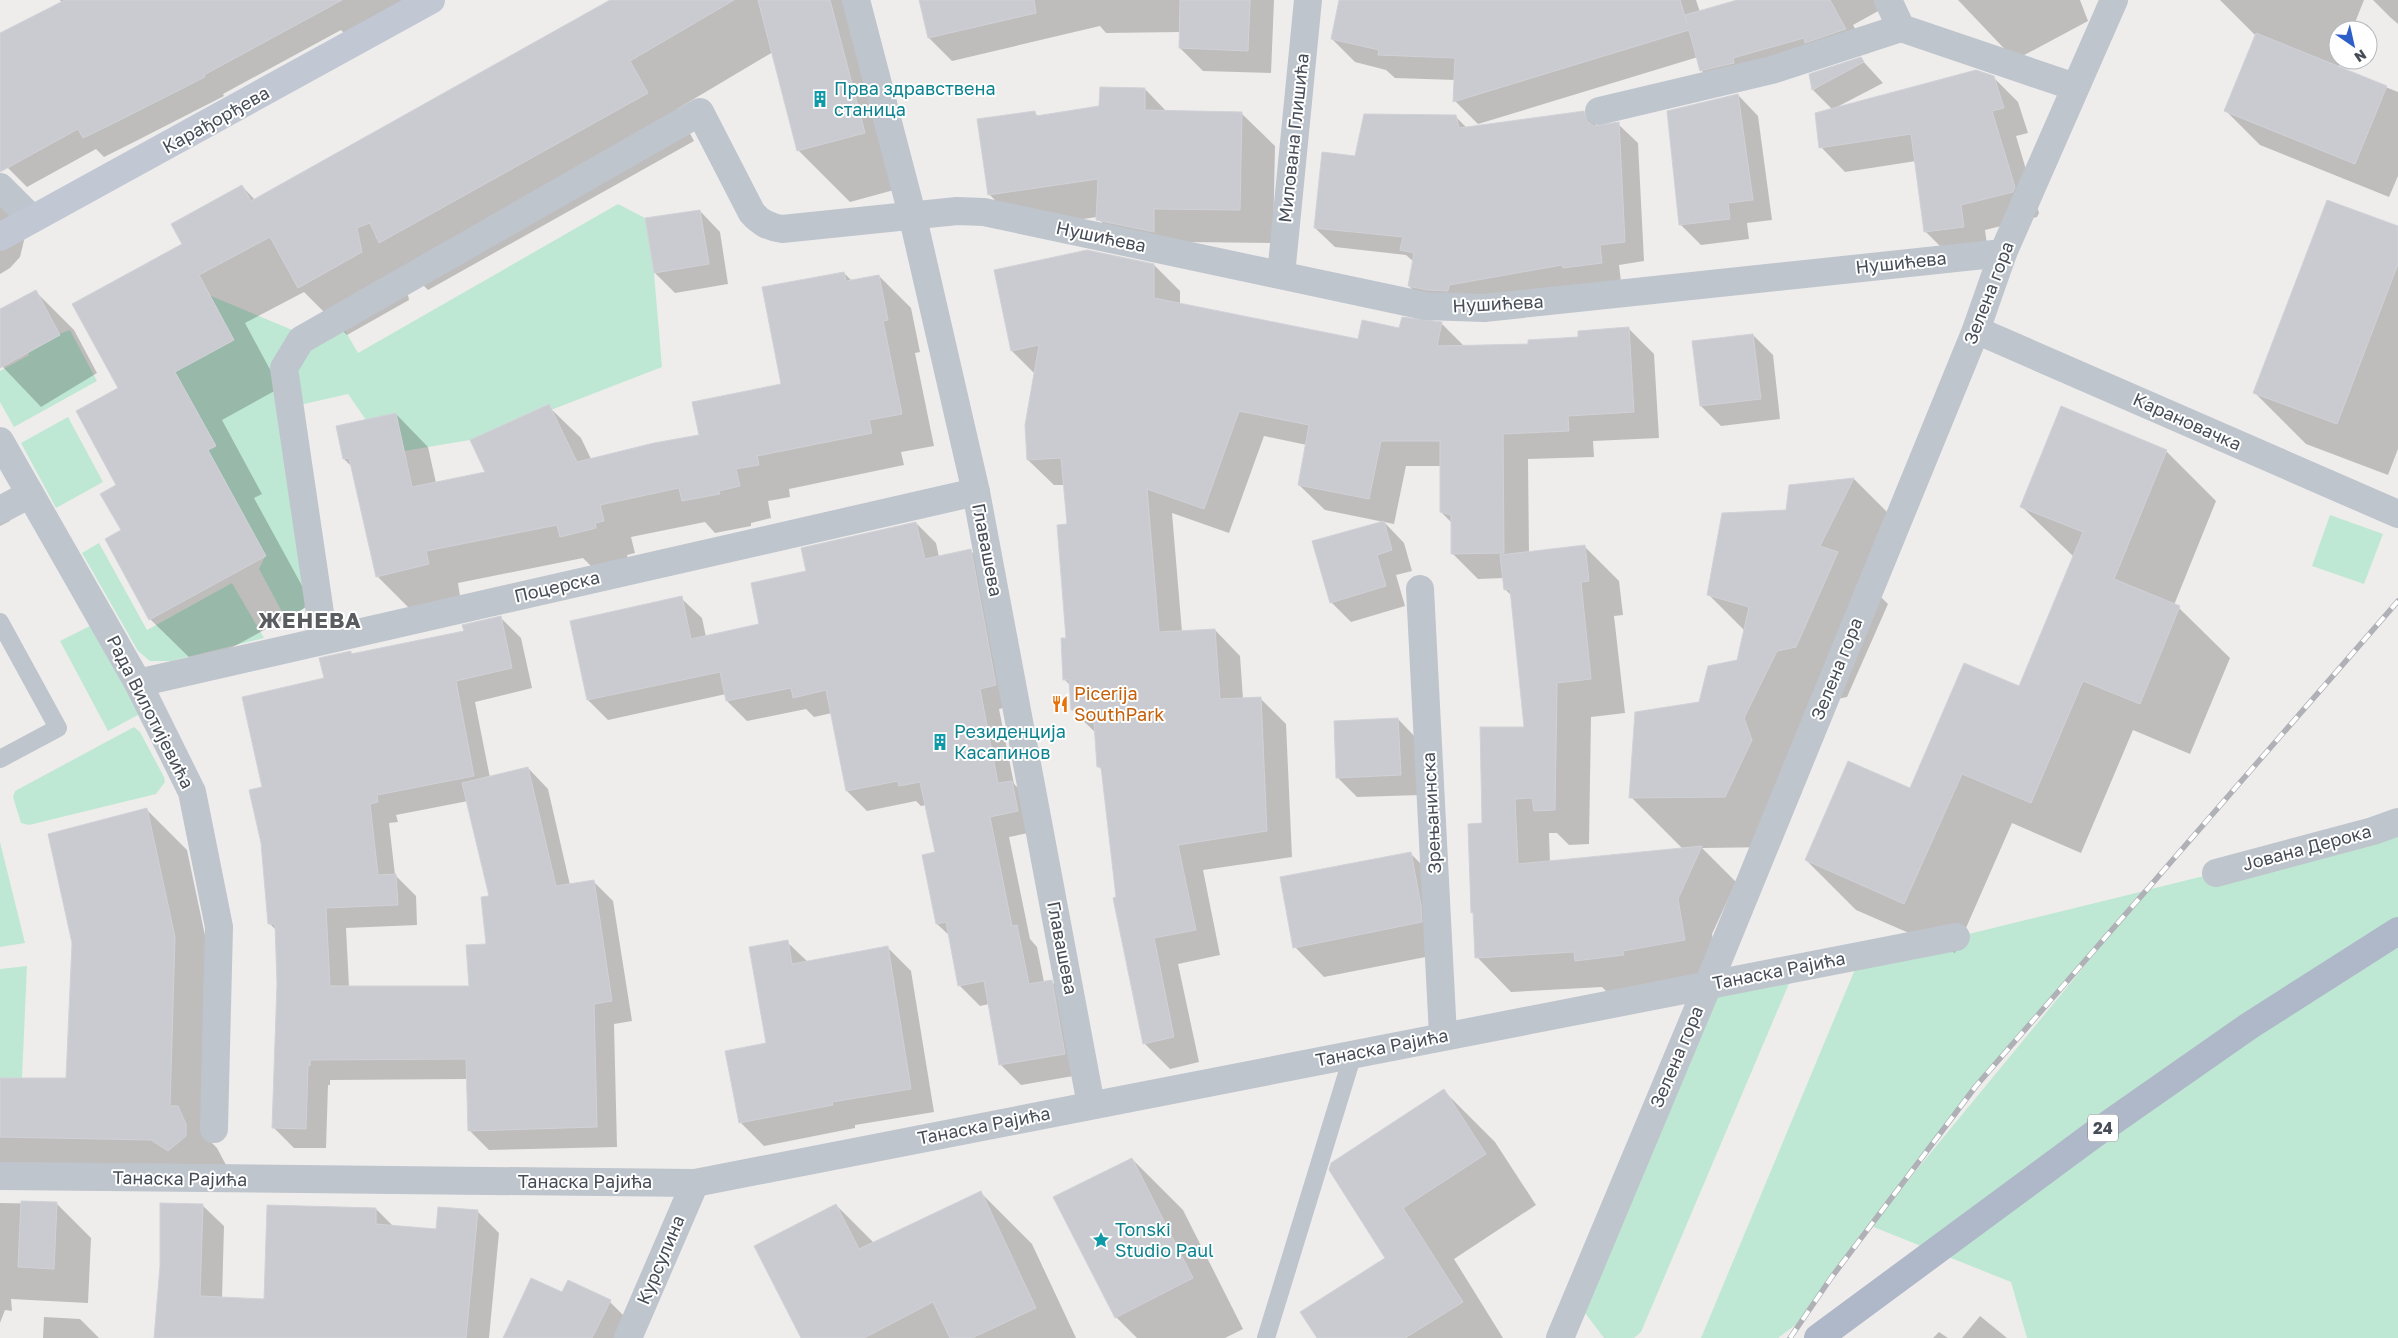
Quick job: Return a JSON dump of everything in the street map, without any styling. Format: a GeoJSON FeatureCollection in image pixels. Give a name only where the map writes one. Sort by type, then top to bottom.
{"type":"FeatureCollection","features":[{"type":"Feature","properties":{"kind":"main road","name":"24"},"geometry":{"type":"LineString","coordinates":[[1818,1338],[2116,1119],[2249,1026],[2398,931]]}},
{"type":"Feature","properties":{"kind":"street","name":"Карађорђева"},"geometry":{"type":"LineString","coordinates":[[0,237],[431,0]]}},
{"type":"Feature","properties":{"kind":"street","name":"Главашева"},"geometry":{"type":"LineString","coordinates":[[856,0],[912,214],[976,492],[1091,1105]]}},
{"type":"Feature","properties":{"kind":"street","name":"Милована Глишића"},"geometry":{"type":"LineString","coordinates":[[1281,275],[1308,0]]}},
{"type":"Feature","properties":{"kind":"street"},"geometry":{"type":"LineString","coordinates":[[1888,0],[1901,28]]}},
{"type":"Feature","properties":{"kind":"street","name":"Зелена гора"},"geometry":{"type":"LineString","coordinates":[[1560,1338],[1708,985],[1976,330],[2003,253],[2114,0]]}},
{"type":"Feature","properties":{"kind":"street"},"geometry":{"type":"LineString","coordinates":[[1599,111],[1772,70],[1901,28],[2076,87]]}},
{"type":"Feature","properties":{"kind":"street","name":"Нушићева"},"geometry":{"type":"LineString","coordinates":[[324,640],[284,368],[301,340],[700,112],[752,213],[759,221],[770,227],[782,229],[912,214],[957,211],[984,212],[1425,306],[1484,308],[2003,253]]}},
{"type":"Feature","properties":{"kind":"street"},"geometry":{"type":"LineString","coordinates":[[0,188],[32,219]]}},
{"type":"Feature","properties":{"kind":"street","name":"Карановачка"},"geometry":{"type":"LineString","coordinates":[[1976,330],[2398,514]]}},
{"type":"Feature","properties":{"kind":"street","name":"Рада Вилотијевића"},"geometry":{"type":"LineString","coordinates":[[0,441],[138,683],[192,792],[219,927],[214,1129]]}},
{"type":"Feature","properties":{"kind":"street","name":"Поцерска"},"geometry":{"type":"LineString","coordinates":[[138,683],[976,492]]}},
{"type":"Feature","properties":{"kind":"street"},"geometry":{"type":"LineString","coordinates":[[0,510],[30,494]]}},
{"type":"Feature","properties":{"kind":"street","name":"Зрењанинска"},"geometry":{"type":"LineString","coordinates":[[1420,589],[1443,1036]]}},
{"type":"Feature","properties":{"kind":"street","name":"Јована Дерока"},"geometry":{"type":"LineString","coordinates":[[2216,873],[2373,831],[2398,822]]}},
{"type":"Feature","properties":{"kind":"street","name":"Танаска Рајића"},"geometry":{"type":"LineString","coordinates":[[0,1176],[229,1180],[695,1183],[1956,937]]}},
{"type":"Feature","properties":{"kind":"street","name":"Курсулина"},"geometry":{"type":"LineString","coordinates":[[628,1338],[695,1183]]}},
{"type":"Feature","properties":{"kind":"lane"},"geometry":{"type":"LineString","coordinates":[[0,622],[58,728],[0,759]]}},
{"type":"Feature","properties":{"kind":"lane"},"geometry":{"type":"LineString","coordinates":[[1266,1338],[1353,1054]]}},
{"type":"Feature","properties":{"kind":"green space"},"geometry":{"type":"Polygon","coordinates":[[[618,204],[645,218],[654,273],[662,367],[551,410],[548,404],[470,440],[404,451],[396,413],[366,420],[348,394],[291,407],[310,597],[303,609],[288,623],[259,569],[265,556],[194,457],[216,445],[175,372],[209,295],[290,329],[301,340],[343,327],[358,353],[618,204]]]}},
{"type":"Feature","properties":{"kind":"green space"},"geometry":{"type":"Polygon","coordinates":[[[70,330],[97,381],[14,427],[0,402],[0,371],[29,355],[24,346],[70,330]]]}},
{"type":"Feature","properties":{"kind":"green space"},"geometry":{"type":"Polygon","coordinates":[[[68,417],[103,482],[56,508],[21,443],[68,417]]]}},
{"type":"Feature","properties":{"kind":"green space"},"geometry":{"type":"Polygon","coordinates":[[[2330,515],[2383,534],[2364,584],[2312,566],[2330,515]]]}},
{"type":"Feature","properties":{"kind":"green space"},"geometry":{"type":"Polygon","coordinates":[[[99,543],[147,630],[232,583],[264,638],[171,661],[150,661],[138,651],[82,553],[99,543]]]}},
{"type":"Feature","properties":{"kind":"green space"},"geometry":{"type":"Polygon","coordinates":[[[102,620],[151,708],[108,731],[60,641],[102,620]]]}},
{"type":"Feature","properties":{"kind":"green space"},"geometry":{"type":"Polygon","coordinates":[[[134,727],[140,732],[164,777],[165,782],[156,794],[29,825],[21,823],[13,797],[15,791],[134,727]]]}},
{"type":"Feature","properties":{"kind":"green space"},"geometry":{"type":"Polygon","coordinates":[[[2398,822],[2398,1338],[2027,1338],[2011,1282],[1871,1226],[1802,1320],[1778,1338],[1701,1338],[1861,955],[1956,937],[2144,891],[1976,1086],[1881,1213],[2147,890],[2216,873],[2398,822]]]}},
{"type":"Feature","properties":{"kind":"green space"},"geometry":{"type":"Polygon","coordinates":[[[0,842],[25,943],[0,947],[0,842]]]}},
{"type":"Feature","properties":{"kind":"green space"},"geometry":{"type":"Polygon","coordinates":[[[27,966],[22,1078],[0,1078],[0,969],[27,966]]]}},
{"type":"Feature","properties":{"kind":"green space"},"geometry":{"type":"Polygon","coordinates":[[[1796,967],[1641,1332],[1634,1338],[1604,1338],[1576,1301],[1708,985],[1796,967]]]}},
{"type":"Feature","properties":{"kind":"building"},"geometry":{"type":"Polygon","coordinates":[[[65,0],[342,0],[204,75],[205,77],[116,122],[83,138],[78,129],[0,172],[0,33],[65,0]]]}},
{"type":"Feature","properties":{"kind":"building"},"geometry":{"type":"Polygon","coordinates":[[[610,0],[734,0],[630,61],[648,93],[379,243],[370,223],[357,228],[362,252],[298,288],[270,237],[199,275],[234,340],[175,372],[216,446],[208,450],[266,556],[149,620],[105,539],[121,530],[100,494],[116,485],[76,411],[118,388],[72,304],[182,244],[171,224],[242,185],[251,201],[610,0]]]}},
{"type":"Feature","properties":{"kind":"building","name":"Прва здравствена станица"},"geometry":{"type":"Polygon","coordinates":[[[758,0],[830,0],[865,133],[797,151],[758,0]]]}},
{"type":"Feature","properties":{"kind":"building"},"geometry":{"type":"Polygon","coordinates":[[[919,0],[1034,0],[1036,13],[928,38],[919,0]]]}},
{"type":"Feature","properties":{"kind":"building"},"geometry":{"type":"Polygon","coordinates":[[[1180,0],[1250,0],[1248,51],[1179,48],[1180,0]]]}},
{"type":"Feature","properties":{"kind":"building"},"geometry":{"type":"Polygon","coordinates":[[[1339,0],[1680,0],[1687,23],[1685,15],[1737,0],[1830,0],[1846,29],[1805,43],[1804,38],[1733,58],[1734,63],[1700,71],[1689,30],[1453,102],[1455,58],[1378,55],[1379,50],[1331,39],[1339,0]]]}},
{"type":"Feature","properties":{"kind":"building"},"geometry":{"type":"Polygon","coordinates":[[[2256,33],[2328,62],[2328,70],[2347,70],[2387,86],[2355,164],[2224,111],[2256,33]]]}},
{"type":"Feature","properties":{"kind":"building"},"geometry":{"type":"Polygon","coordinates":[[[1861,57],[1864,62],[1812,90],[1809,74],[1861,57]]]}},
{"type":"Feature","properties":{"kind":"building"},"geometry":{"type":"Polygon","coordinates":[[[1976,70],[1994,76],[2004,108],[1992,111],[2015,187],[2013,192],[1961,205],[1964,227],[1924,232],[1911,134],[1819,148],[1815,113],[1976,70]]]}},
{"type":"Feature","properties":{"kind":"building"},"geometry":{"type":"Polygon","coordinates":[[[1100,87],[1145,88],[1145,110],[1242,112],[1240,210],[1154,209],[1154,232],[1096,220],[1098,179],[988,195],[977,119],[1035,111],[1036,116],[1099,106],[1100,87]]]}},
{"type":"Feature","properties":{"kind":"building"},"geometry":{"type":"Polygon","coordinates":[[[1738,94],[1753,200],[1728,203],[1730,219],[1679,225],[1667,111],[1738,94]]]}},
{"type":"Feature","properties":{"kind":"building"},"geometry":{"type":"Polygon","coordinates":[[[1584,111],[1587,121],[1594,126],[1619,122],[1625,242],[1600,245],[1602,263],[1563,268],[1562,265],[1449,285],[1448,291],[1427,290],[1408,286],[1414,253],[1400,250],[1403,237],[1314,228],[1322,152],[1355,156],[1364,114],[1456,115],[1459,128],[1584,111]]]}},
{"type":"Feature","properties":{"kind":"building"},"geometry":{"type":"Polygon","coordinates":[[[2327,200],[2398,226],[2398,264],[2337,424],[2253,393],[2327,200]]]}},
{"type":"Feature","properties":{"kind":"building"},"geometry":{"type":"Polygon","coordinates":[[[700,210],[709,264],[654,273],[645,218],[700,210]]]}},
{"type":"Feature","properties":{"kind":"building"},"geometry":{"type":"Polygon","coordinates":[[[1087,250],[1154,264],[1154,298],[1358,339],[1362,320],[1399,328],[1402,317],[1442,322],[1437,346],[1528,344],[1528,340],[1578,337],[1578,331],[1629,327],[1634,412],[1568,416],[1569,431],[1503,434],[1504,553],[1451,554],[1451,515],[1440,512],[1440,441],[1381,441],[1369,499],[1298,485],[1309,425],[1239,411],[1204,509],[1147,489],[1159,632],[1215,629],[1220,699],[1261,697],[1267,831],[1178,845],[1196,930],[1154,938],[1174,1037],[1143,1044],[1113,898],[1116,897],[1101,767],[1097,767],[1093,709],[1071,710],[1069,680],[1063,680],[1061,638],[1066,638],[1057,525],[1067,524],[1061,458],[1027,460],[1025,425],[1039,345],[1011,351],[994,270],[1087,250]]]}},
{"type":"Feature","properties":{"kind":"building"},"geometry":{"type":"Polygon","coordinates":[[[844,272],[846,281],[879,275],[888,320],[883,321],[902,414],[869,420],[872,433],[757,456],[759,465],[736,469],[740,486],[719,491],[720,494],[682,501],[679,488],[600,505],[604,521],[595,523],[596,528],[560,537],[557,525],[426,551],[429,564],[376,577],[349,458],[343,459],[336,426],[396,413],[412,487],[485,472],[470,440],[549,404],[577,462],[654,443],[699,435],[692,402],[781,384],[762,287],[844,272]]]}},
{"type":"Feature","properties":{"kind":"building"},"geometry":{"type":"Polygon","coordinates":[[[36,290],[60,335],[0,368],[0,309],[36,290]]]}},
{"type":"Feature","properties":{"kind":"building"},"geometry":{"type":"Polygon","coordinates":[[[1753,334],[1761,399],[1700,406],[1692,341],[1753,334]]]}},
{"type":"Feature","properties":{"kind":"building"},"geometry":{"type":"Polygon","coordinates":[[[2061,406],[2167,450],[2114,579],[2180,606],[2140,704],[2083,681],[2031,803],[1962,774],[1904,904],[1805,860],[1848,761],[1910,788],[1964,663],[2019,686],[2083,532],[2020,507],[2061,406]]]}},
{"type":"Feature","properties":{"kind":"building"},"geometry":{"type":"Polygon","coordinates":[[[1854,478],[1820,546],[1838,552],[1796,647],[1777,651],[1744,718],[1752,740],[1725,797],[1629,798],[1635,712],[1699,702],[1708,666],[1737,660],[1749,607],[1707,595],[1722,513],[1786,510],[1789,485],[1854,478]]]}},
{"type":"Feature","properties":{"kind":"building"},"geometry":{"type":"Polygon","coordinates":[[[1384,521],[1392,550],[1377,555],[1386,586],[1330,603],[1312,541],[1384,521]]]}},
{"type":"Feature","properties":{"kind":"building"},"geometry":{"type":"Polygon","coordinates":[[[916,522],[925,559],[971,549],[996,685],[980,689],[998,783],[1012,781],[1018,811],[990,817],[1012,926],[1017,925],[1029,984],[1052,980],[1065,1054],[999,1065],[984,981],[958,986],[946,922],[936,924],[922,855],[935,852],[920,782],[899,786],[898,781],[846,791],[826,690],[793,698],[791,688],[726,701],[720,672],[587,700],[570,621],[682,596],[691,639],[759,624],[751,583],[806,571],[801,548],[916,522]]]}},
{"type":"Feature","properties":{"kind":"building"},"geometry":{"type":"Polygon","coordinates":[[[1585,545],[1589,581],[1581,582],[1591,679],[1557,683],[1555,810],[1534,811],[1532,798],[1515,799],[1518,864],[1702,846],[1678,899],[1685,940],[1623,951],[1624,955],[1575,961],[1574,952],[1475,958],[1473,912],[1471,913],[1468,824],[1482,823],[1480,727],[1524,727],[1510,589],[1504,590],[1500,555],[1585,545]]]}},
{"type":"Feature","properties":{"kind":"building"},"geometry":{"type":"Polygon","coordinates":[[[501,616],[512,668],[456,681],[474,776],[377,795],[378,802],[370,804],[378,875],[396,874],[398,905],[326,908],[330,986],[469,986],[466,945],[486,944],[481,897],[489,896],[462,783],[528,767],[556,886],[594,880],[612,1001],[594,1004],[597,1127],[468,1131],[466,1059],[310,1060],[310,1066],[308,1065],[306,1129],[272,1128],[277,983],[275,924],[268,924],[261,843],[249,790],[262,787],[242,697],[324,678],[319,658],[351,651],[351,654],[464,631],[462,625],[501,616]]]}},
{"type":"Feature","properties":{"kind":"building"},"geometry":{"type":"Polygon","coordinates":[[[1398,718],[1401,775],[1336,778],[1334,721],[1398,718]]]}},
{"type":"Feature","properties":{"kind":"building"},"geometry":{"type":"Polygon","coordinates":[[[147,808],[175,937],[170,1106],[178,1106],[186,1124],[186,1136],[168,1151],[151,1140],[0,1137],[0,1078],[66,1078],[72,943],[48,834],[147,808]]]}},
{"type":"Feature","properties":{"kind":"building"},"geometry":{"type":"Polygon","coordinates":[[[1411,852],[1421,905],[1422,922],[1293,948],[1280,877],[1411,852]]]}},
{"type":"Feature","properties":{"kind":"building"},"geometry":{"type":"Polygon","coordinates":[[[788,940],[792,964],[888,946],[911,1089],[832,1102],[833,1105],[739,1123],[725,1051],[766,1043],[749,947],[788,940]]]}},
{"type":"Feature","properties":{"kind":"building"},"geometry":{"type":"Polygon","coordinates":[[[1444,1089],[1486,1154],[1403,1208],[1463,1302],[1405,1338],[1317,1338],[1300,1312],[1385,1258],[1329,1170],[1331,1163],[1444,1089]]]}},
{"type":"Feature","properties":{"kind":"building"},"geometry":{"type":"Polygon","coordinates":[[[1132,1158],[1193,1278],[1115,1318],[1053,1197],[1132,1158]]]}},
{"type":"Feature","properties":{"kind":"building"},"geometry":{"type":"Polygon","coordinates":[[[981,1191],[1036,1308],[972,1338],[950,1338],[933,1302],[864,1338],[801,1338],[754,1246],[836,1204],[859,1249],[981,1191]]]}},
{"type":"Feature","properties":{"kind":"building"},"geometry":{"type":"Polygon","coordinates":[[[21,1201],[57,1202],[54,1269],[18,1267],[21,1201]]]}},
{"type":"Feature","properties":{"kind":"building"},"geometry":{"type":"Polygon","coordinates":[[[160,1203],[203,1204],[200,1296],[264,1299],[267,1205],[376,1208],[376,1224],[436,1229],[438,1207],[478,1210],[466,1338],[154,1338],[160,1266],[160,1203]]]}},
{"type":"Feature","properties":{"kind":"building"},"geometry":{"type":"Polygon","coordinates":[[[531,1278],[562,1292],[568,1280],[611,1300],[592,1338],[503,1338],[531,1278]]]}},
{"type":"Feature","properties":{"kind":"railway"},"geometry":{"type":"LineString","coordinates":[[1790,1338],[1831,1278],[1976,1086],[2398,601]]}},
{"type":"Feature","properties":{"kind":"place","name":"Прва здравствена станица"},"geometry":{"type":"Point","coordinates":[820,99]}},
{"type":"Feature","properties":{"kind":"place","name":"Picerija SouthPark"},"geometry":{"type":"Point","coordinates":[1060,704]}},
{"type":"Feature","properties":{"kind":"place","name":"Резиденција Касапинов"},"geometry":{"type":"Point","coordinates":[940,742]}},
{"type":"Feature","properties":{"kind":"place","name":"Tonski Studio Paul"},"geometry":{"type":"Point","coordinates":[1101,1240]}},
{"type":"Feature","properties":{"kind":"district","name":"ЖЕНЕВА"},"geometry":{"type":"Point","coordinates":[310,620]}}]}
